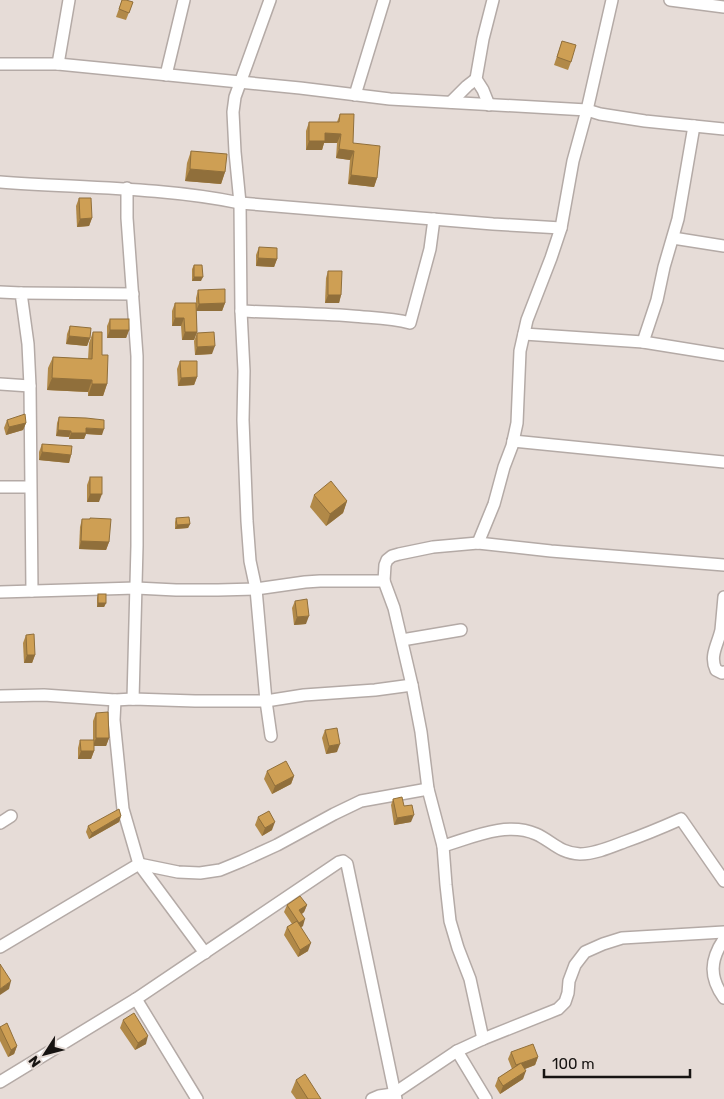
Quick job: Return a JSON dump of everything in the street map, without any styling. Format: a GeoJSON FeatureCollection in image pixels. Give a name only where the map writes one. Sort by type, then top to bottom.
{"type":"FeatureCollection","features":[{"type":"Feature","properties":{"kind":"street"},"geometry":{"type":"LineString","coordinates":[[58,64],[69,0]]}},
{"type":"Feature","properties":{"kind":"street"},"geometry":{"type":"LineString","coordinates":[[166,75],[184,0]]}},
{"type":"Feature","properties":{"kind":"street"},"geometry":{"type":"LineString","coordinates":[[270,0],[235,97],[233,112],[240,203],[247,521],[271,736]]}},
{"type":"Feature","properties":{"kind":"street"},"geometry":{"type":"LineString","coordinates":[[355,95],[384,0]]}},
{"type":"Feature","properties":{"kind":"street"},"geometry":{"type":"LineString","coordinates":[[451,102],[476,79],[483,39],[493,0]]}},
{"type":"Feature","properties":{"kind":"street"},"geometry":{"type":"LineString","coordinates":[[478,543],[494,504],[513,441],[517,423],[520,351],[527,320],[561,228],[573,161],[587,110],[612,0]]}},
{"type":"Feature","properties":{"kind":"street"},"geometry":{"type":"LineString","coordinates":[[670,0],[724,7]]}},
{"type":"Feature","properties":{"kind":"street"},"geometry":{"type":"LineString","coordinates":[[0,64],[58,64],[426,102],[587,110],[600,114],[645,121],[724,129]]}},
{"type":"Feature","properties":{"kind":"street"},"geometry":{"type":"LineString","coordinates":[[476,79],[489,105]]}},
{"type":"Feature","properties":{"kind":"street"},"geometry":{"type":"LineString","coordinates":[[643,342],[657,300],[678,219],[694,126]]}},
{"type":"Feature","properties":{"kind":"street"},"geometry":{"type":"LineString","coordinates":[[0,182],[127,188],[240,203],[561,228]]}},
{"type":"Feature","properties":{"kind":"street"},"geometry":{"type":"LineString","coordinates":[[127,188],[137,356],[137,546],[133,698]]}},
{"type":"Feature","properties":{"kind":"street"},"geometry":{"type":"LineString","coordinates":[[241,311],[379,317],[410,323],[430,249],[434,218]]}},
{"type":"Feature","properties":{"kind":"street"},"geometry":{"type":"LineString","coordinates":[[673,238],[724,246]]}},
{"type":"Feature","properties":{"kind":"street"},"geometry":{"type":"LineString","coordinates":[[0,292],[132,294]]}},
{"type":"Feature","properties":{"kind":"street"},"geometry":{"type":"LineString","coordinates":[[21,293],[29,350],[32,591]]}},
{"type":"Feature","properties":{"kind":"street"},"geometry":{"type":"LineString","coordinates":[[524,334],[643,342],[724,355]]}},
{"type":"Feature","properties":{"kind":"street"},"geometry":{"type":"LineString","coordinates":[[0,384],[30,386]]}},
{"type":"Feature","properties":{"kind":"street"},"geometry":{"type":"LineString","coordinates":[[513,441],[724,462]]}},
{"type":"Feature","properties":{"kind":"street"},"geometry":{"type":"LineString","coordinates":[[0,487],[30,487]]}},
{"type":"Feature","properties":{"kind":"street"},"geometry":{"type":"LineString","coordinates":[[483,1038],[470,979],[450,921],[443,846],[428,789],[412,685],[394,608],[384,581],[387,560],[392,556],[433,547],[478,543],[724,565]]}},
{"type":"Feature","properties":{"kind":"street"},"geometry":{"type":"LineString","coordinates":[[0,592],[136,588],[176,590],[256,589],[312,581],[384,581]]}},
{"type":"Feature","properties":{"kind":"street"},"geometry":{"type":"LineString","coordinates":[[724,597],[720,633],[713,664],[716,670],[724,672]]}},
{"type":"Feature","properties":{"kind":"street"},"geometry":{"type":"LineString","coordinates":[[402,640],[461,630]]}},
{"type":"Feature","properties":{"kind":"street"},"geometry":{"type":"LineString","coordinates":[[0,696],[44,695],[115,700],[133,698],[195,701],[266,701],[304,695],[375,690],[412,685]]}},
{"type":"Feature","properties":{"kind":"street"},"geometry":{"type":"LineString","coordinates":[[115,700],[114,720],[124,809],[139,864],[205,954]]}},
{"type":"Feature","properties":{"kind":"street"},"geometry":{"type":"LineString","coordinates":[[0,947],[139,864],[178,872],[200,873],[220,870],[242,862],[277,845],[361,800],[428,789]]}},
{"type":"Feature","properties":{"kind":"street"},"geometry":{"type":"LineString","coordinates":[[0,823],[11,816]]}},
{"type":"Feature","properties":{"kind":"street"},"geometry":{"type":"LineString","coordinates":[[443,846],[493,831],[513,830],[534,833],[561,850],[582,854],[607,848],[681,819],[724,881]]}},
{"type":"Feature","properties":{"kind":"street"},"geometry":{"type":"LineString","coordinates":[[0,1082],[136,999],[343,861],[346,864],[394,1096]]}},
{"type":"Feature","properties":{"kind":"street"},"geometry":{"type":"LineString","coordinates":[[372,1099],[379,1096],[394,1096],[457,1051],[483,1038],[558,1009],[568,993],[569,981],[575,965],[585,952],[622,938],[724,932]]}},
{"type":"Feature","properties":{"kind":"street"},"geometry":{"type":"LineString","coordinates":[[724,939],[717,949],[713,965],[714,978],[724,998]]}},
{"type":"Feature","properties":{"kind":"street"},"geometry":{"type":"LineString","coordinates":[[136,999],[197,1099]]}},
{"type":"Feature","properties":{"kind":"street"},"geometry":{"type":"LineString","coordinates":[[457,1051],[486,1099]]}},
{"type":"Feature","properties":{"kind":"building"},"geometry":{"type":"Polygon","coordinates":[[[122,0],[133,2],[129,13],[119,9],[122,0]]]}},
{"type":"Feature","properties":{"kind":"building"},"geometry":{"type":"Polygon","coordinates":[[[562,41],[576,45],[571,62],[557,57],[562,41]]]}},
{"type":"Feature","properties":{"kind":"building"},"geometry":{"type":"Polygon","coordinates":[[[340,114],[354,114],[353,143],[380,146],[377,178],[351,175],[354,151],[339,149],[341,134],[325,133],[325,141],[309,141],[309,122],[339,122],[340,114]]]}},
{"type":"Feature","properties":{"kind":"building"},"geometry":{"type":"Polygon","coordinates":[[[191,151],[227,154],[225,172],[190,169],[191,151]]]}},
{"type":"Feature","properties":{"kind":"building"},"geometry":{"type":"Polygon","coordinates":[[[79,198],[91,198],[92,218],[80,219],[79,198]]]}},
{"type":"Feature","properties":{"kind":"building"},"geometry":{"type":"Polygon","coordinates":[[[259,247],[277,248],[277,259],[258,258],[259,247]]]}},
{"type":"Feature","properties":{"kind":"building"},"geometry":{"type":"Polygon","coordinates":[[[194,265],[202,265],[203,277],[194,277],[194,265]]]}},
{"type":"Feature","properties":{"kind":"building"},"geometry":{"type":"Polygon","coordinates":[[[328,271],[342,271],[341,295],[328,295],[328,271]]]}},
{"type":"Feature","properties":{"kind":"building"},"geometry":{"type":"Polygon","coordinates":[[[225,289],[225,303],[199,304],[198,290],[225,289]]]}},
{"type":"Feature","properties":{"kind":"building"},"geometry":{"type":"Polygon","coordinates":[[[175,303],[196,303],[197,332],[185,332],[184,318],[175,318],[175,303]]]}},
{"type":"Feature","properties":{"kind":"building"},"geometry":{"type":"Polygon","coordinates":[[[110,319],[129,319],[129,330],[110,330],[110,319]]]}},
{"type":"Feature","properties":{"kind":"building"},"geometry":{"type":"Polygon","coordinates":[[[70,326],[91,328],[90,338],[69,336],[70,326]]]}},
{"type":"Feature","properties":{"kind":"building"},"geometry":{"type":"Polygon","coordinates":[[[93,332],[102,332],[102,355],[108,355],[107,384],[92,384],[92,380],[52,378],[53,357],[92,359],[93,332]]]}},
{"type":"Feature","properties":{"kind":"building"},"geometry":{"type":"Polygon","coordinates":[[[214,332],[215,346],[197,347],[197,333],[214,332]]]}},
{"type":"Feature","properties":{"kind":"building"},"geometry":{"type":"Polygon","coordinates":[[[180,361],[197,361],[197,377],[181,378],[180,361]]]}},
{"type":"Feature","properties":{"kind":"building"},"geometry":{"type":"Polygon","coordinates":[[[25,414],[26,423],[9,427],[7,420],[25,414]]]}},
{"type":"Feature","properties":{"kind":"building"},"geometry":{"type":"Polygon","coordinates":[[[59,417],[104,420],[104,429],[86,428],[86,433],[71,433],[71,431],[58,430],[59,417]]]}},
{"type":"Feature","properties":{"kind":"building"},"geometry":{"type":"Polygon","coordinates":[[[42,444],[72,446],[71,455],[42,452],[42,444]]]}},
{"type":"Feature","properties":{"kind":"building"},"geometry":{"type":"Polygon","coordinates":[[[90,477],[102,477],[102,494],[90,494],[90,477]]]}},
{"type":"Feature","properties":{"kind":"building"},"geometry":{"type":"Polygon","coordinates":[[[331,481],[347,501],[330,514],[314,495],[331,481]]]}},
{"type":"Feature","properties":{"kind":"building"},"geometry":{"type":"Polygon","coordinates":[[[189,517],[190,524],[177,525],[176,518],[189,517]]]}},
{"type":"Feature","properties":{"kind":"building"},"geometry":{"type":"Polygon","coordinates":[[[82,519],[111,519],[109,542],[81,541],[82,519]]]}},
{"type":"Feature","properties":{"kind":"building"},"geometry":{"type":"Polygon","coordinates":[[[98,594],[106,594],[106,603],[98,603],[98,594]]]}},
{"type":"Feature","properties":{"kind":"building"},"geometry":{"type":"Polygon","coordinates":[[[307,599],[309,616],[297,617],[295,601],[307,599]]]}},
{"type":"Feature","properties":{"kind":"building"},"geometry":{"type":"Polygon","coordinates":[[[34,634],[35,655],[27,655],[26,635],[34,634]]]}},
{"type":"Feature","properties":{"kind":"building"},"geometry":{"type":"Polygon","coordinates":[[[108,712],[109,738],[96,738],[96,713],[108,712]]]}},
{"type":"Feature","properties":{"kind":"building"},"geometry":{"type":"Polygon","coordinates":[[[337,728],[340,744],[329,746],[325,730],[337,728]]]}},
{"type":"Feature","properties":{"kind":"building"},"geometry":{"type":"Polygon","coordinates":[[[80,740],[94,740],[94,751],[81,751],[80,740]]]}},
{"type":"Feature","properties":{"kind":"building"},"geometry":{"type":"Polygon","coordinates":[[[286,761],[294,776],[275,786],[267,771],[286,761]]]}},
{"type":"Feature","properties":{"kind":"building"},"geometry":{"type":"Polygon","coordinates":[[[402,797],[404,806],[412,805],[414,815],[397,818],[393,799],[402,797]]]}},
{"type":"Feature","properties":{"kind":"building"},"geometry":{"type":"Polygon","coordinates":[[[119,809],[121,816],[92,833],[88,826],[119,809]]]}},
{"type":"Feature","properties":{"kind":"building"},"geometry":{"type":"Polygon","coordinates":[[[269,811],[275,822],[265,828],[258,817],[269,811]]]}},
{"type":"Feature","properties":{"kind":"building"},"geometry":{"type":"Polygon","coordinates":[[[300,896],[307,905],[299,910],[305,919],[299,923],[287,905],[300,896]]]}},
{"type":"Feature","properties":{"kind":"building"},"geometry":{"type":"Polygon","coordinates":[[[297,921],[311,943],[300,950],[287,927],[297,921]]]}},
{"type":"Feature","properties":{"kind":"building"},"geometry":{"type":"Polygon","coordinates":[[[0,964],[11,981],[0,989],[0,964]]]}},
{"type":"Feature","properties":{"kind":"building"},"geometry":{"type":"Polygon","coordinates":[[[134,1013],[148,1036],[138,1043],[123,1020],[134,1013]]]}},
{"type":"Feature","properties":{"kind":"building"},"geometry":{"type":"Polygon","coordinates":[[[7,1023],[17,1046],[11,1050],[0,1027],[7,1023]]]}},
{"type":"Feature","properties":{"kind":"building"},"geometry":{"type":"Polygon","coordinates":[[[533,1044],[538,1057],[516,1065],[511,1052],[533,1044]]]}},
{"type":"Feature","properties":{"kind":"building"},"geometry":{"type":"Polygon","coordinates":[[[521,1063],[526,1071],[503,1086],[498,1078],[521,1063]]]}},
{"type":"Feature","properties":{"kind":"building"},"geometry":{"type":"Polygon","coordinates":[[[305,1074],[321,1099],[308,1099],[296,1080],[305,1074]]]}}]}
